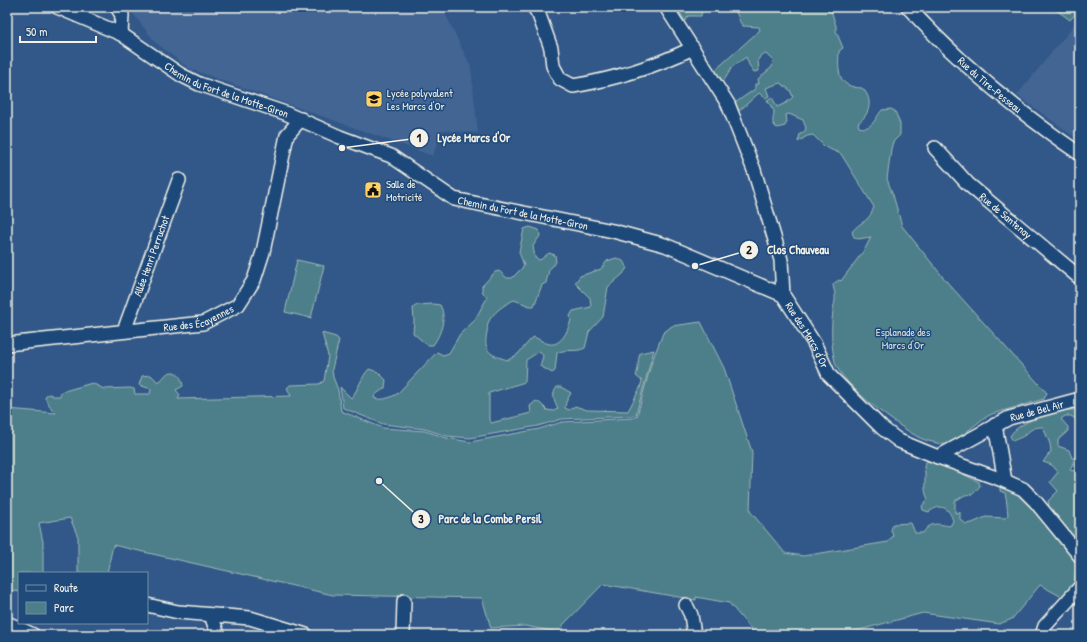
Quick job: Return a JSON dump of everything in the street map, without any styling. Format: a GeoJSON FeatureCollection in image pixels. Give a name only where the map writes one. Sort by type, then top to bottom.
{"type":"FeatureCollection","features":[{"type":"Feature","properties":{"kind":"street","name":"Chemin du Fort de la Motte-Giron"},"geometry":{"type":"LineString","coordinates":[[57,7],[121,34],[181,75],[199,84],[301,120],[340,137],[391,156],[454,199],[613,231],[665,245],[783,295]]}},
{"type":"Feature","properties":{"kind":"street"},"geometry":{"type":"LineString","coordinates":[[117,7],[122,15],[121,34]]}},
{"type":"Feature","properties":{"kind":"street"},"geometry":{"type":"LineString","coordinates":[[534,7],[539,15],[551,48],[553,66],[560,78],[573,86],[601,81],[663,63],[693,48]]}},
{"type":"Feature","properties":{"kind":"street","name":"Rue des Marcs d'Or"},"geometry":{"type":"LineString","coordinates":[[666,7],[728,104],[754,170],[782,260],[783,295],[814,344],[829,375],[882,428],[899,441],[938,457],[1006,481],[1023,489],[1035,501],[1080,556]]}},
{"type":"Feature","properties":{"kind":"street","name":"Rue du Tire-Pesseau"},"geometry":{"type":"LineString","coordinates":[[908,7],[989,85],[1023,113],[1080,154]]}},
{"type":"Feature","properties":{"kind":"street","name":"Rue des Écayennes"},"geometry":{"type":"LineString","coordinates":[[7,344],[203,323],[238,305],[254,280],[263,252],[287,135],[301,120]]}},
{"type":"Feature","properties":{"kind":"street","name":"Rue de Santenay"},"geometry":{"type":"LineString","coordinates":[[935,148],[968,184],[1080,278]]}},
{"type":"Feature","properties":{"kind":"street","name":"Allée Henri Perruchot"},"geometry":{"type":"LineString","coordinates":[[124,331],[179,180]]}},
{"type":"Feature","properties":{"kind":"street","name":"Rue de Bel Air"},"geometry":{"type":"LineString","coordinates":[[938,457],[1009,418],[1080,399]]}},
{"type":"Feature","properties":{"kind":"street"},"geometry":{"type":"LineString","coordinates":[[995,425],[1006,481]]}},
{"type":"Feature","properties":{"kind":"street"},"geometry":{"type":"LineString","coordinates":[[1042,635],[1046,626],[1080,587]]}},
{"type":"Feature","properties":{"kind":"street"},"geometry":{"type":"LineString","coordinates":[[403,635],[404,601]]}},
{"type":"Feature","properties":{"kind":"street"},"geometry":{"type":"LineString","coordinates":[[148,605],[178,612],[250,618],[306,635]]}},
{"type":"Feature","properties":{"kind":"street"},"geometry":{"type":"LineString","coordinates":[[686,605],[691,615],[694,635]]}},
{"type":"Feature","properties":{"kind":"street"},"geometry":{"type":"LineString","coordinates":[[211,615],[218,635]]}},
{"type":"Feature","properties":{"kind":"street"},"geometry":{"type":"LineString","coordinates":[[7,623],[33,635]]}},
{"type":"Feature","properties":{"kind":"shaded area","name":"Lycée polyvalent Les Marcs d'Or"},"geometry":{"type":"Polygon","coordinates":[[[128,7],[442,7],[471,67],[478,133],[442,130],[433,156],[188,68],[155,42],[128,7]]]}},
{"type":"Feature","properties":{"kind":"shaded area"},"geometry":{"type":"Polygon","coordinates":[[[1080,11],[1080,141],[1017,95],[1079,19],[1080,11]]]}},
{"type":"Feature","properties":{"kind":"green space"},"geometry":{"type":"Polygon","coordinates":[[[676,7],[702,7],[701,16],[688,16],[685,21],[676,7]]]}},
{"type":"Feature","properties":{"kind":"green space","name":"Esplanade des Marcs d'Or"},"geometry":{"type":"Polygon","coordinates":[[[736,7],[830,7],[836,26],[836,31],[843,48],[839,51],[839,72],[841,77],[848,85],[862,88],[868,96],[868,111],[858,123],[859,127],[867,127],[873,123],[882,110],[891,109],[895,111],[900,124],[900,135],[893,142],[891,149],[887,179],[902,226],[947,282],[1047,393],[1044,399],[992,414],[984,418],[950,445],[946,445],[931,442],[911,433],[885,415],[848,382],[835,362],[832,343],[832,323],[835,298],[833,284],[839,280],[841,281],[865,249],[871,237],[858,239],[854,237],[852,232],[867,219],[874,207],[841,154],[825,147],[813,135],[807,136],[798,142],[800,134],[805,131],[806,128],[803,120],[789,114],[786,115],[787,122],[785,126],[777,128],[775,126],[773,123],[774,111],[767,100],[772,97],[777,107],[786,103],[793,97],[790,90],[780,83],[766,88],[769,96],[765,98],[759,93],[739,111],[735,103],[755,89],[755,84],[759,84],[758,79],[772,67],[773,61],[766,54],[761,55],[758,60],[759,71],[754,72],[746,57],[732,67],[725,79],[720,82],[713,72],[760,30],[759,27],[743,26],[735,11],[736,7]]]}},
{"type":"Feature","properties":{"kind":"green space"},"geometry":{"type":"Polygon","coordinates":[[[1052,7],[1080,7],[1080,9],[1070,20],[1052,7]]]}},
{"type":"Feature","properties":{"kind":"green space"},"geometry":{"type":"Polygon","coordinates":[[[530,227],[539,230],[540,236],[533,246],[535,258],[540,260],[549,253],[555,255],[556,262],[549,270],[546,283],[542,285],[534,306],[514,300],[499,309],[490,319],[487,330],[486,344],[489,351],[496,356],[508,360],[518,354],[534,337],[551,344],[560,341],[568,329],[571,320],[570,316],[573,311],[591,307],[590,298],[575,283],[580,276],[601,269],[607,261],[616,258],[623,261],[627,268],[623,274],[608,287],[603,317],[589,332],[585,348],[557,353],[555,371],[552,373],[540,366],[543,356],[540,351],[526,360],[525,382],[489,393],[489,419],[491,423],[531,413],[530,406],[536,401],[547,410],[554,411],[558,408],[554,400],[555,390],[557,387],[561,387],[571,393],[566,402],[565,408],[569,410],[575,406],[587,410],[628,411],[642,381],[636,376],[640,353],[654,350],[636,414],[632,416],[562,419],[538,426],[470,438],[447,436],[425,429],[383,424],[343,408],[340,387],[351,398],[369,369],[378,372],[386,380],[385,388],[375,395],[374,398],[386,399],[397,394],[437,352],[443,355],[449,353],[460,334],[474,321],[487,298],[482,291],[482,286],[495,272],[499,271],[507,278],[512,278],[524,266],[519,252],[524,229],[530,227]]]}},
{"type":"Feature","properties":{"kind":"green space"},"geometry":{"type":"Polygon","coordinates":[[[297,260],[324,266],[311,318],[285,312],[297,260]]]}},
{"type":"Feature","properties":{"kind":"green space"},"geometry":{"type":"Polygon","coordinates":[[[417,305],[440,305],[443,320],[441,331],[436,341],[433,345],[427,345],[413,333],[413,308],[417,305]]]}},
{"type":"Feature","properties":{"kind":"green space"},"geometry":{"type":"Polygon","coordinates":[[[701,322],[724,368],[752,452],[750,511],[785,553],[803,556],[888,542],[893,536],[891,530],[893,524],[911,523],[915,533],[923,533],[926,529],[935,524],[950,526],[953,521],[949,512],[944,508],[941,507],[933,509],[929,512],[923,510],[922,506],[928,499],[925,491],[924,467],[925,463],[930,460],[979,482],[980,486],[973,494],[965,495],[955,501],[955,513],[960,512],[960,519],[966,524],[986,517],[1005,518],[1008,515],[1005,493],[1000,491],[1000,486],[1005,486],[1015,491],[1025,498],[1037,510],[1049,506],[1048,501],[1058,491],[1050,482],[1058,472],[1052,465],[1043,462],[1051,451],[1050,444],[1043,427],[1037,427],[1029,431],[1024,436],[1013,441],[1010,436],[1022,425],[1041,416],[1061,411],[1078,410],[1080,413],[1079,421],[1071,416],[1065,416],[1061,419],[1068,427],[1068,431],[1058,440],[1058,446],[1069,450],[1072,458],[1075,458],[1070,470],[1080,472],[1080,575],[1075,575],[1075,584],[1062,597],[1040,585],[1012,619],[999,624],[923,613],[841,635],[756,635],[729,603],[696,597],[696,600],[603,584],[563,625],[562,633],[525,626],[491,628],[482,598],[333,595],[113,545],[107,572],[78,572],[78,537],[70,518],[39,523],[43,542],[43,572],[18,572],[18,592],[12,590],[7,601],[7,409],[56,413],[45,398],[46,395],[50,394],[53,396],[60,396],[61,392],[92,383],[104,389],[130,388],[134,389],[135,394],[150,394],[151,389],[139,385],[142,376],[151,375],[158,382],[171,372],[176,373],[180,377],[183,386],[176,390],[180,395],[178,399],[291,396],[287,388],[290,385],[319,384],[324,381],[328,356],[322,333],[336,337],[339,340],[332,369],[333,377],[338,390],[341,411],[383,428],[425,431],[447,438],[470,442],[539,429],[562,422],[633,418],[637,416],[652,361],[663,333],[672,326],[701,322]]]}},
{"type":"Feature","properties":{"kind":"place","name":"Lycée polyvalent Les Marcs d'Or"},"geometry":{"type":"Point","coordinates":[374,99]}},
{"type":"Feature","properties":{"kind":"place","name":"Lycée Marcs d'Or"},"geometry":{"type":"Point","coordinates":[342,148]}},
{"type":"Feature","properties":{"kind":"place","name":"Salle de Motricité"},"geometry":{"type":"Point","coordinates":[373,190]}},
{"type":"Feature","properties":{"kind":"place","name":"Clos Chauveau"},"geometry":{"type":"Point","coordinates":[695,266]}},
{"type":"Feature","properties":{"kind":"place","name":"Parc de la Combe Persil"},"geometry":{"type":"Point","coordinates":[379,481]}}]}
